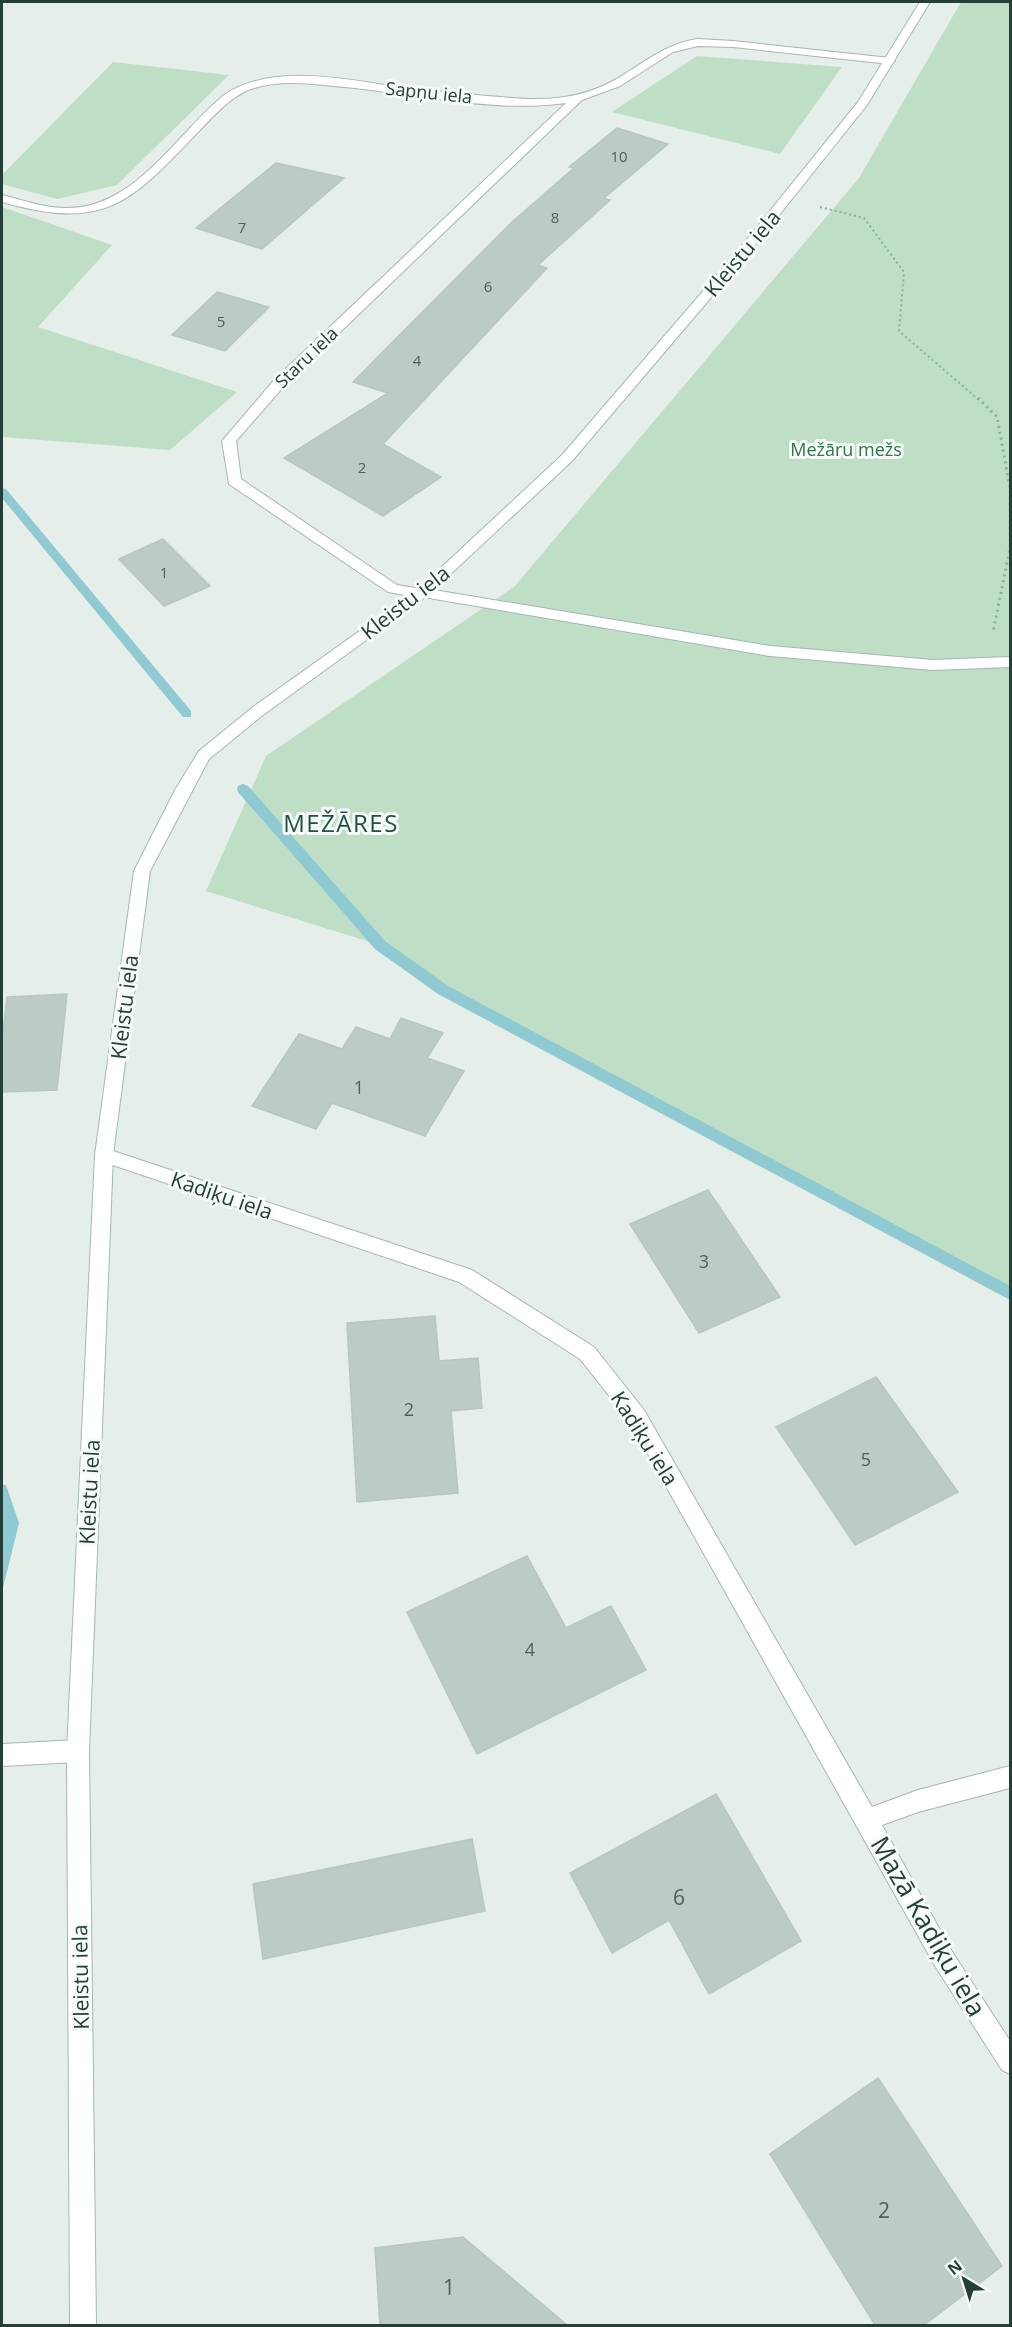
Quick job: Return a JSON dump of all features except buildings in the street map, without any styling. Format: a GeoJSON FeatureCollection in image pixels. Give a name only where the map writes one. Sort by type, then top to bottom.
{"type":"FeatureCollection","features":[{"type":"Feature","properties":{"kind":"street","name":"Kleistu iela"},"geometry":{"type":"LineString","coordinates":[[83,2325],[78,1751],[104,1155],[142,872],[183,790],[204,755],[258,711],[422,593],[567,458],[787,199],[863,103],[925,2]]}},
{"type":"Feature","properties":{"kind":"street","name":"Sapņu iela"},"geometry":{"type":"LineString","coordinates":[[2,198],[37,210],[62,213],[103,207],[129,193],[148,178],[222,101],[240,89],[261,83],[311,81],[531,102],[578,98],[603,90],[664,52],[688,44],[719,43],[890,61]]}},
{"type":"Feature","properties":{"kind":"street","name":"Staru iela"},"geometry":{"type":"LineString","coordinates":[[578,98],[280,382],[229,441],[234,481],[393,589],[770,651],[933,665],[1011,662]]}},
{"type":"Feature","properties":{"kind":"street","name":"Kadiķu iela"},"geometry":{"type":"LineString","coordinates":[[104,1155],[465,1276],[587,1353],[637,1416],[867,1820]]}},
{"type":"Feature","properties":{"kind":"street"},"geometry":{"type":"LineString","coordinates":[[2,1755],[78,1751]]}},
{"type":"Feature","properties":{"kind":"street"},"geometry":{"type":"LineString","coordinates":[[867,1820],[918,1801],[1011,1777]]}},
{"type":"Feature","properties":{"kind":"street","name":"Mazā Kadiķu iela"},"geometry":{"type":"LineString","coordinates":[[867,1820],[943,1958],[1011,2062]]}},
{"type":"Feature","properties":{"kind":"path"},"geometry":{"type":"LineString","coordinates":[[787,199],[864,218],[904,272],[899,331],[958,380],[997,417],[1010,488],[1010,548],[995,618],[990,663]]}},
{"type":"Feature","properties":{"kind":"green space","name":"Mežāru mežs"},"geometry":{"type":"Polygon","coordinates":[[[961,2],[1010,2],[1010,1293],[443,990],[380,945],[206,891],[266,756],[515,586],[859,178],[961,2]]]}},
{"type":"Feature","properties":{"kind":"green space"},"geometry":{"type":"Polygon","coordinates":[[[697,56],[842,67],[780,154],[612,112],[697,56]]]}},
{"type":"Feature","properties":{"kind":"green space"},"geometry":{"type":"Polygon","coordinates":[[[113,62],[229,75],[117,185],[57,199],[2,184],[2,175],[113,62]]]}},
{"type":"Feature","properties":{"kind":"green space"},"geometry":{"type":"Polygon","coordinates":[[[2,207],[112,245],[38,327],[237,392],[170,450],[2,437],[2,207]]]}},
{"type":"Feature","properties":{"kind":"water"},"geometry":{"type":"Polygon","coordinates":[[[2,1485],[6,1485],[19,1523],[2,1592],[2,1485]]]}},
{"type":"Feature","properties":{"kind":"waterway"},"geometry":{"type":"LineString","coordinates":[[2,491],[187,714]]}},
{"type":"Feature","properties":{"kind":"waterway"},"geometry":{"type":"LineString","coordinates":[[243,789],[380,945],[443,990],[1010,1293]]}},
{"type":"Feature","properties":{"kind":"district","name":"MEŽĀRES"},"geometry":{"type":"Point","coordinates":[341,822]}}]}
